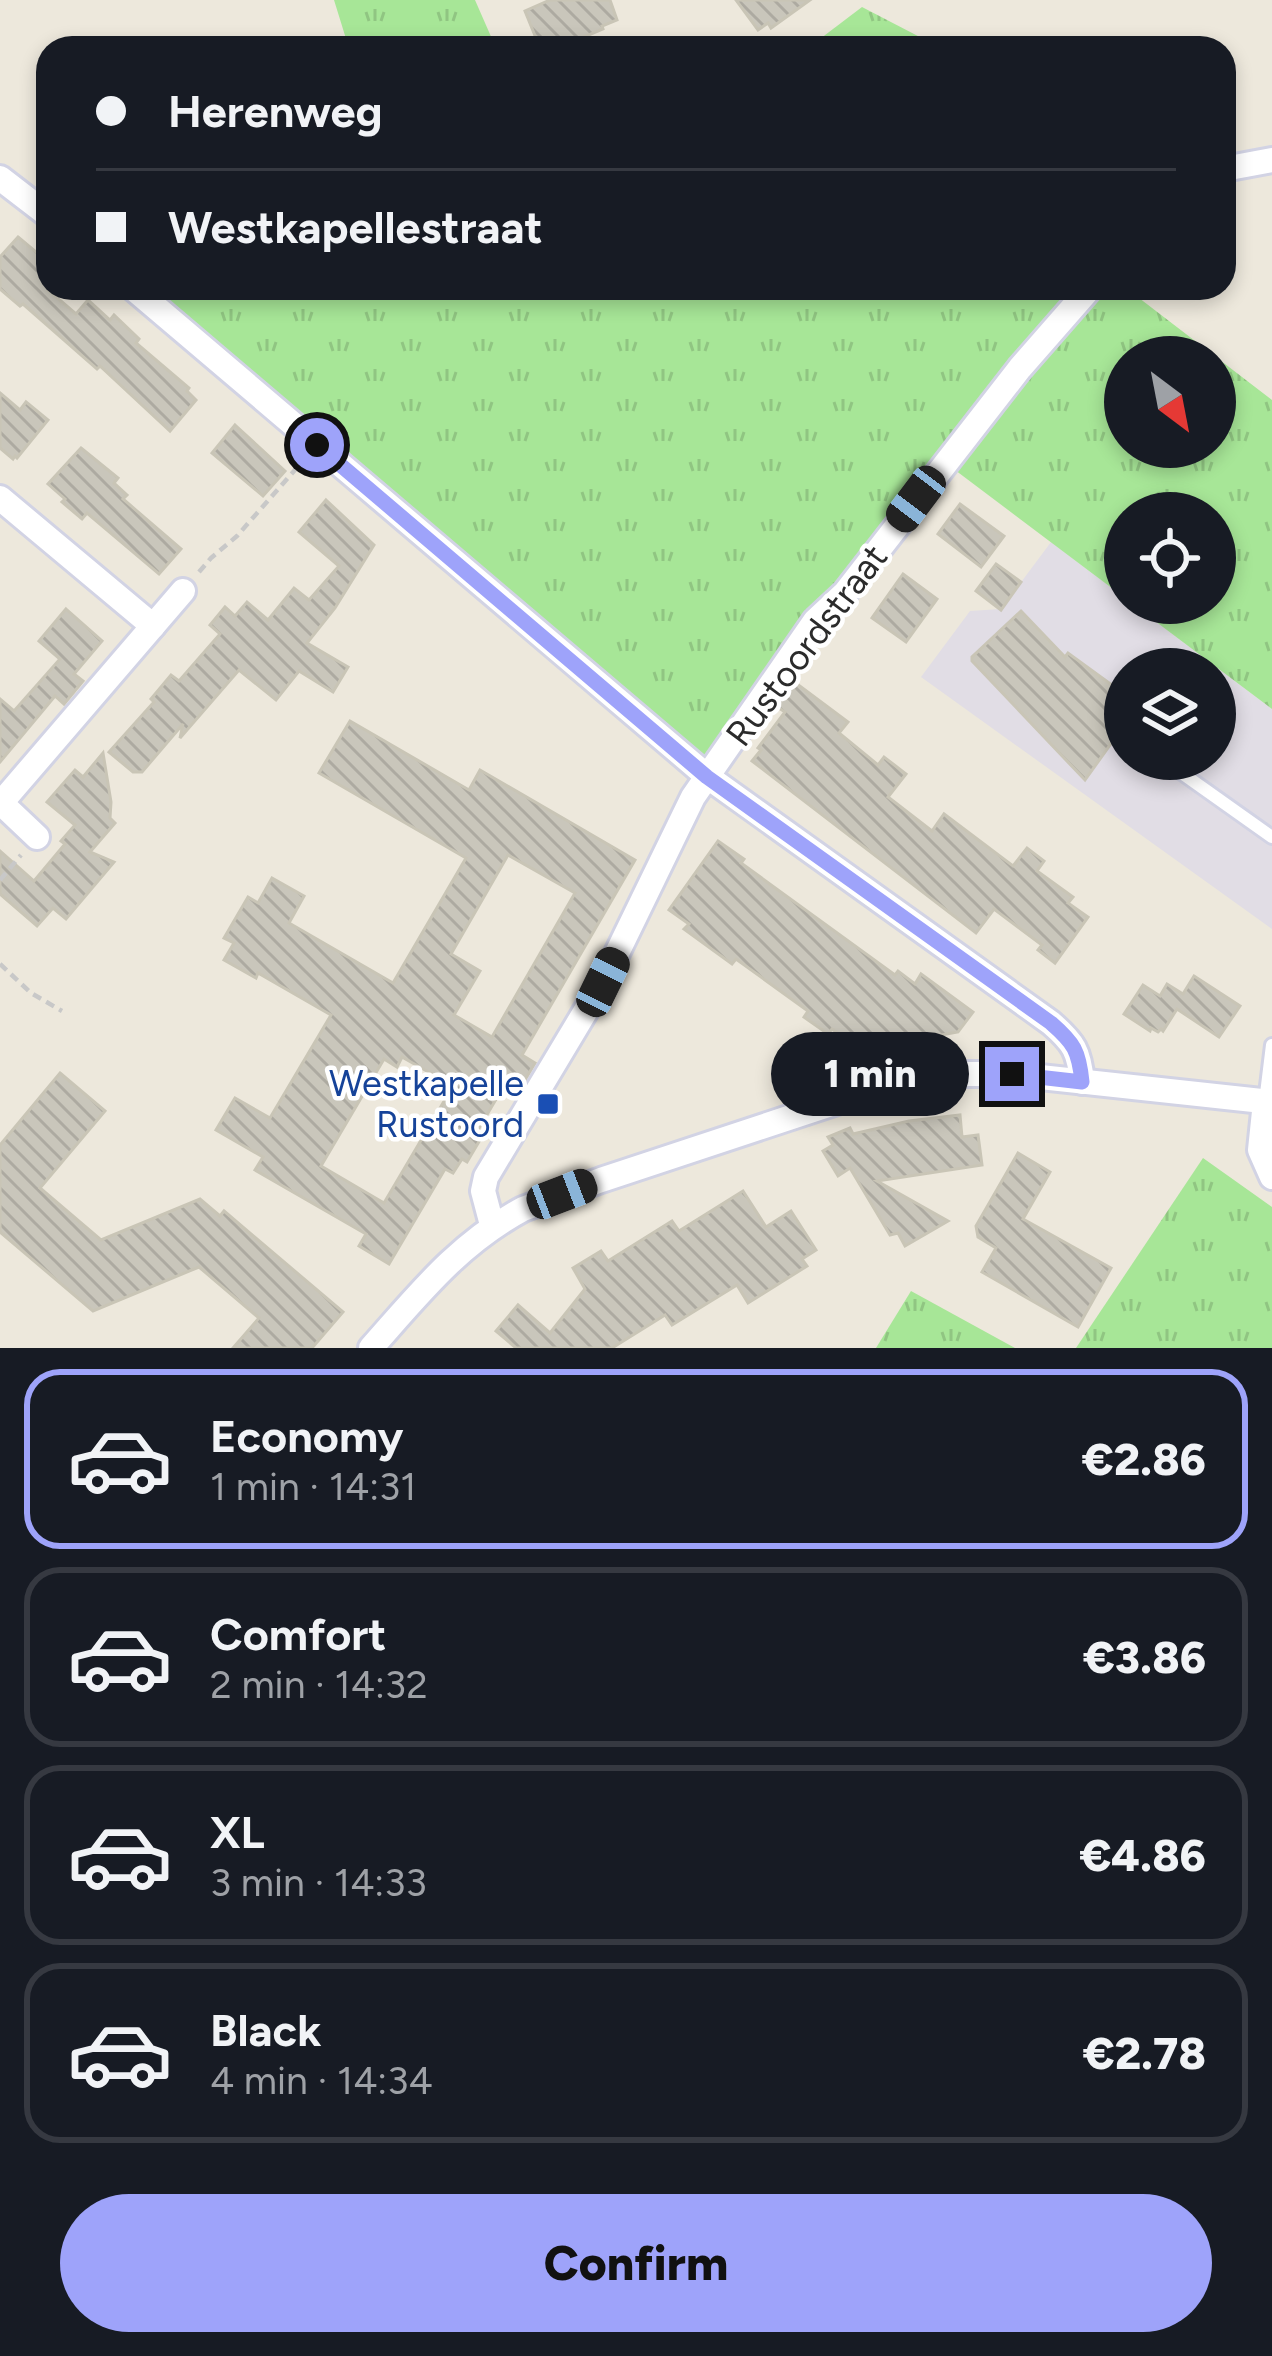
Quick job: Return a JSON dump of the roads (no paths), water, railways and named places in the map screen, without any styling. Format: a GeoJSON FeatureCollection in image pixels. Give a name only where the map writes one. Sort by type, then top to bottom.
{"type":"FeatureCollection","features":[{"type":"Feature","properties":{"kind":"street"},"geometry":{"type":"LineString","coordinates":[[1236,167],[1272,160]]}},
{"type":"Feature","properties":{"kind":"street"},"geometry":{"type":"LineString","coordinates":[[0,178],[36,206]]}},
{"type":"Feature","properties":{"kind":"street"},"geometry":{"type":"LineString","coordinates":[[148,300],[707,777],[1051,1023],[1072,1041],[1082,1082]]}},
{"type":"Feature","properties":{"kind":"street","name":"Rustoordstraat"},"geometry":{"type":"LineString","coordinates":[[492,1226],[483,1191],[486,1177],[603,982],[693,797],[814,621],[845,593],[1020,368],[1080,300]]}},
{"type":"Feature","properties":{"kind":"street"},"geometry":{"type":"LineString","coordinates":[[0,498],[153,626]]}},
{"type":"Feature","properties":{"kind":"street"},"geometry":{"type":"LineString","coordinates":[[37,837],[1,802],[183,591]]}},
{"type":"Feature","properties":{"kind":"street"},"geometry":{"type":"LineString","coordinates":[[371,1348],[464,1247],[523,1209],[851,1097],[909,1082],[1012,1074],[1269,1102],[1260,1150],[1272,1177]]}},
{"type":"Feature","properties":{"kind":"lane"},"geometry":{"type":"LineString","coordinates":[[1192,780],[1272,837]]}},
{"type":"Feature","properties":{"kind":"lane"},"geometry":{"type":"LineString","coordinates":[[1269,1102],[1272,1045]]}},
{"type":"Feature","properties":{"kind":"place","name":"Westkapelle Rustoord"},"geometry":{"type":"Point","coordinates":[548,1104]}}]}
